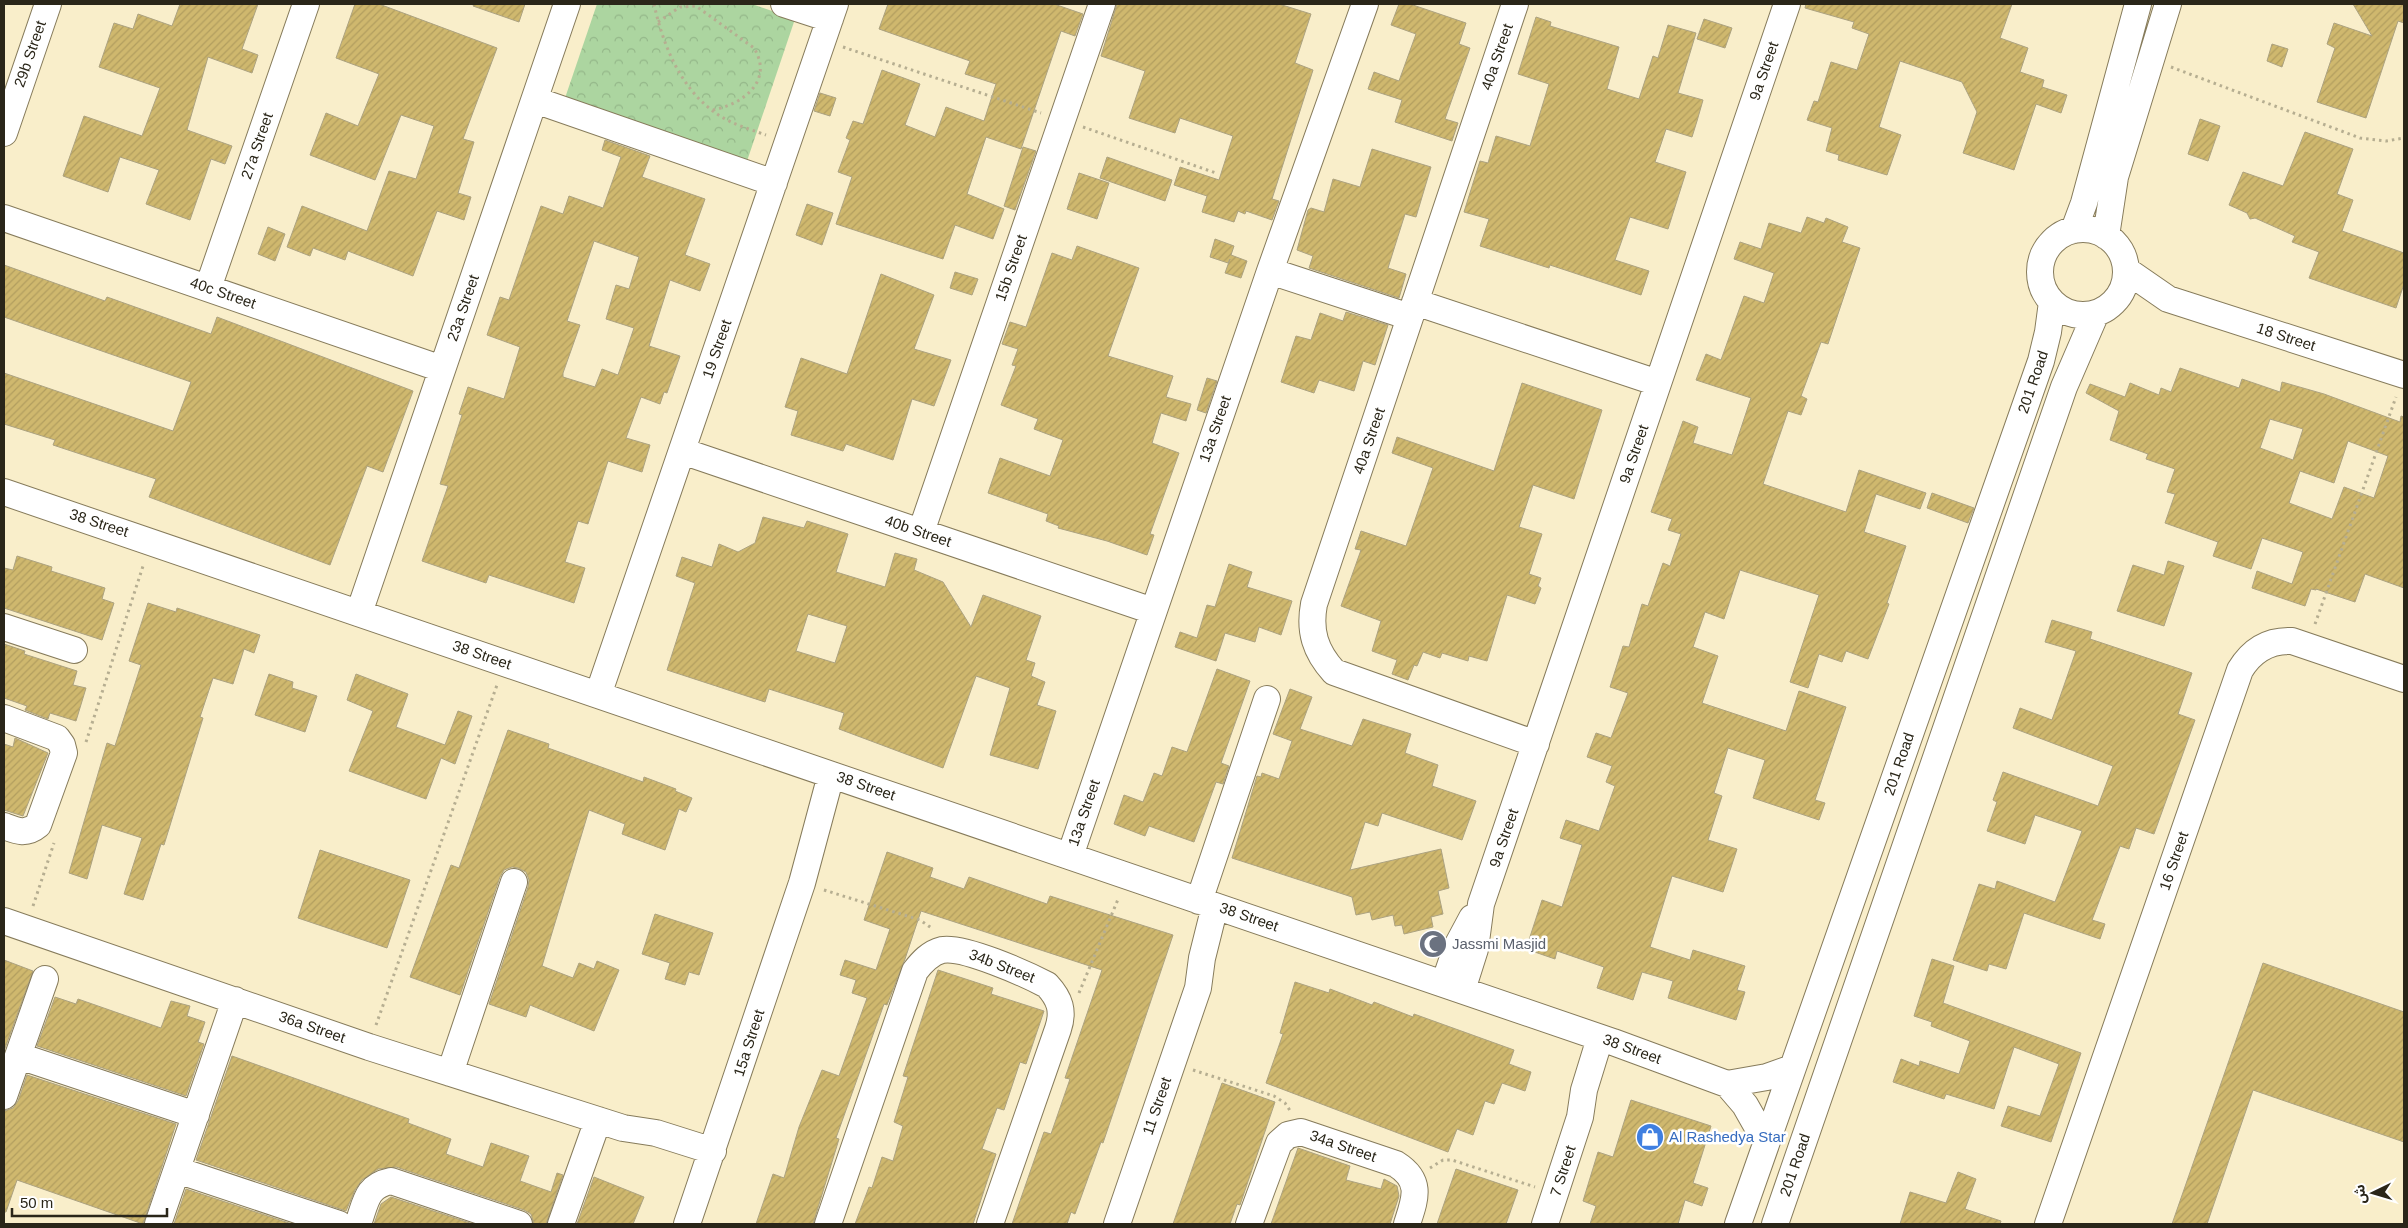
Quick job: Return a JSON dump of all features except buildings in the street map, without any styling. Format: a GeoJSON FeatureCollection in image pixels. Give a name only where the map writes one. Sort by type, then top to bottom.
{"type":"FeatureCollection","features":[{"type":"Feature","properties":{"kind":"street","name":"29b Street"},"geometry":{"type":"LineString","coordinates":[[4,133],[48,4]]}},
{"type":"Feature","properties":{"kind":"street","name":"27a Street"},"geometry":{"type":"LineString","coordinates":[[208,288],[306,4]]}},
{"type":"Feature","properties":{"kind":"street","name":"23a Street"},"geometry":{"type":"LineString","coordinates":[[359,613],[567,4]]}},
{"type":"Feature","properties":{"kind":"street"},"geometry":{"type":"LineString","coordinates":[[784,4],[830,21]]}},
{"type":"Feature","properties":{"kind":"street","name":"15b Street"},"geometry":{"type":"LineString","coordinates":[[921,532],[1102,4]]}},
{"type":"Feature","properties":{"kind":"street","name":"13a Street"},"geometry":{"type":"LineString","coordinates":[[1070,856],[1270,271],[1365,4]]}},
{"type":"Feature","properties":{"kind":"street","name":"40a Street"},"geometry":{"type":"LineString","coordinates":[[1515,4],[1314,604],[1312,628],[1318,652],[1334,672],[1536,744]]}},
{"type":"Feature","properties":{"kind":"street","name":"9a Street"},"geometry":{"type":"LineString","coordinates":[[1453,987],[1462,934],[1481,904],[1787,4]]}},
{"type":"Feature","properties":{"kind":"street"},"geometry":{"type":"LineString","coordinates":[[2074,230],[2084,203],[2138,4]]}},
{"type":"Feature","properties":{"kind":"street"},"geometry":{"type":"LineString","coordinates":[[2106,236],[2115,177],[2168,4]]}},
{"type":"Feature","properties":{"kind":"street","name":"19 Street"},"geometry":{"type":"LineString","coordinates":[[598,695],[830,21]]}},
{"type":"Feature","properties":{"kind":"street"},"geometry":{"type":"LineString","coordinates":[[535,100],[774,183]]}},
{"type":"Feature","properties":{"kind":"street","name":"40c Street"},"geometry":{"type":"LineString","coordinates":[[4,218],[442,369]]}},
{"type":"Feature","properties":{"kind":"street"},"geometry":{"type":"LineString","coordinates":[[2074,230],[2090,230],[2106,236],[2120,250],[2126,270],[2123,287],[2105,308],[2077,315],[2060,308],[2052,302],[2042,285],[2040,275],[2044,255],[2056,239],[2074,230]]}},
{"type":"Feature","properties":{"kind":"street","name":"18 Street"},"geometry":{"type":"LineString","coordinates":[[2126,270],[2168,299]]}},
{"type":"Feature","properties":{"kind":"street"},"geometry":{"type":"LineString","coordinates":[[1270,271],[1413,310],[1658,383]]}},
{"type":"Feature","properties":{"kind":"street","name":"18 Street"},"geometry":{"type":"LineString","coordinates":[[2105,308],[2141,298],[2168,299],[2404,375]]}},
{"type":"Feature","properties":{"kind":"street","name":"201 Road"},"geometry":{"type":"LineString","coordinates":[[1738,1224],[2040,361],[2048,332],[2052,302]]}},
{"type":"Feature","properties":{"kind":"street","name":"201 Road"},"geometry":{"type":"LineString","coordinates":[[1775,1224],[2064,387],[2105,308]]}},
{"type":"Feature","properties":{"kind":"street","name":"40b Street"},"geometry":{"type":"LineString","coordinates":[[682,450],[1153,611]]}},
{"type":"Feature","properties":{"kind":"street","name":"38 Street"},"geometry":{"type":"LineString","coordinates":[[4,492],[1607,1040],[1726,1084],[1745,1105],[1766,1142]]}},
{"type":"Feature","properties":{"kind":"street"},"geometry":{"type":"LineString","coordinates":[[4,627],[74,650]]}},
{"type":"Feature","properties":{"kind":"street","name":"16 Street"},"geometry":{"type":"LineString","coordinates":[[2048,1224],[2240,670],[2253,653],[2273,643],[2292,642],[2404,679]]}},
{"type":"Feature","properties":{"kind":"street","name":"11 Street"},"geometry":{"type":"LineString","coordinates":[[1117,1224],[1198,988],[1214,964],[1217,906],[1267,699]]}},
{"type":"Feature","properties":{"kind":"street"},"geometry":{"type":"LineString","coordinates":[[4,718],[57,738],[62,745],[64,753],[38,825],[31,830],[22,832],[4,826]]}},
{"type":"Feature","properties":{"kind":"street","name":"15a Street"},"geometry":{"type":"LineString","coordinates":[[688,1224],[805,872],[831,827],[842,778]]}},
{"type":"Feature","properties":{"kind":"street"},"geometry":{"type":"LineString","coordinates":[[450,1073],[514,882]]}},
{"type":"Feature","properties":{"kind":"street","name":"36a Street"},"geometry":{"type":"LineString","coordinates":[[15,924],[369,1047],[623,1128],[650,1144],[710,1159]]}},
{"type":"Feature","properties":{"kind":"street","name":"34b Street"},"geometry":{"type":"LineString","coordinates":[[828,1224],[914,971],[926,958],[941,950],[958,950],[1047,984],[1056,994],[1061,1006]]}},
{"type":"Feature","properties":{"kind":"street"},"geometry":{"type":"LineString","coordinates":[[4,1096],[45,979]]}},
{"type":"Feature","properties":{"kind":"street"},"geometry":{"type":"LineString","coordinates":[[158,1224],[235,1000]]}},
{"type":"Feature","properties":{"kind":"street"},"geometry":{"type":"LineString","coordinates":[[990,1224],[1058,1029],[1061,1018],[1061,1006]]}},
{"type":"Feature","properties":{"kind":"street","name":"7 Street"},"geometry":{"type":"LineString","coordinates":[[1545,1224],[1580,1117],[1594,1094],[1607,1040]]}},
{"type":"Feature","properties":{"kind":"street"},"geometry":{"type":"LineString","coordinates":[[18,1056],[196,1115]]}},
{"type":"Feature","properties":{"kind":"street","name":"38 Street"},"geometry":{"type":"LineString","coordinates":[[1726,1084],[1767,1078],[1792,1068]]}},
{"type":"Feature","properties":{"kind":"street"},"geometry":{"type":"LineString","coordinates":[[561,1224],[598,1120]]}},
{"type":"Feature","properties":{"kind":"street","name":"34a Street"},"geometry":{"type":"LineString","coordinates":[[1249,1224],[1279,1143],[1288,1135],[1301,1132],[1396,1164],[1406,1170],[1413,1180]]}},
{"type":"Feature","properties":{"kind":"street"},"geometry":{"type":"LineString","coordinates":[[177,1170],[339,1224]]}},
{"type":"Feature","properties":{"kind":"street"},"geometry":{"type":"LineString","coordinates":[[358,1224],[369,1192],[379,1183],[392,1180],[519,1224]]}},
{"type":"Feature","properties":{"kind":"street"},"geometry":{"type":"LineString","coordinates":[[1407,1224],[1415,1192],[1413,1180]]}},
{"type":"Feature","properties":{"kind":"path"},"geometry":{"type":"LineString","coordinates":[[654,4],[665,46],[683,79],[712,110],[730,121],[788,144]]}},
{"type":"Feature","properties":{"kind":"path"},"geometry":{"type":"LineString","coordinates":[[658,22],[680,7],[696,6],[754,48],[758,55],[761,71],[753,88],[732,105],[712,110]]}},
{"type":"Feature","properties":{"kind":"path"},"geometry":{"type":"LineString","coordinates":[[830,21],[1062,120],[1216,173]]}},
{"type":"Feature","properties":{"kind":"path"},"geometry":{"type":"LineString","coordinates":[[2166,65],[2360,138],[2386,141],[2404,138]]}},
{"type":"Feature","properties":{"kind":"path"},"geometry":{"type":"LineString","coordinates":[[2307,646],[2404,375]]}},
{"type":"Feature","properties":{"kind":"path"},"geometry":{"type":"LineString","coordinates":[[84,749],[151,541]]}},
{"type":"Feature","properties":{"kind":"path"},"geometry":{"type":"LineString","coordinates":[[369,1047],[504,663]]}},
{"type":"Feature","properties":{"kind":"path"},"geometry":{"type":"LineString","coordinates":[[15,924],[57,834]]}},
{"type":"Feature","properties":{"kind":"path"},"geometry":{"type":"LineString","coordinates":[[805,872],[920,920],[958,950]]}},
{"type":"Feature","properties":{"kind":"path"},"geometry":{"type":"LineString","coordinates":[[1061,1006],[1077,996],[1085,982],[1127,876]]}},
{"type":"Feature","properties":{"kind":"path"},"geometry":{"type":"LineString","coordinates":[[1172,1063],[1274,1096],[1285,1103],[1293,1114],[1301,1132]]}},
{"type":"Feature","properties":{"kind":"path"},"geometry":{"type":"LineString","coordinates":[[1413,1180],[1443,1160],[1452,1160],[1555,1194]]}},
{"type":"Feature","properties":{"kind":"green space"},"geometry":{"type":"Polygon","coordinates":[[[597,4],[752,4],[795,19],[746,164],[564,101],[597,4]]]}},
{"type":"Feature","properties":{"kind":"place","name":"Jassmi Masjid"},"geometry":{"type":"Point","coordinates":[1433,944]}},
{"type":"Feature","properties":{"kind":"place","name":"Al Rashedya Star"},"geometry":{"type":"Point","coordinates":[1650,1137]}}]}
